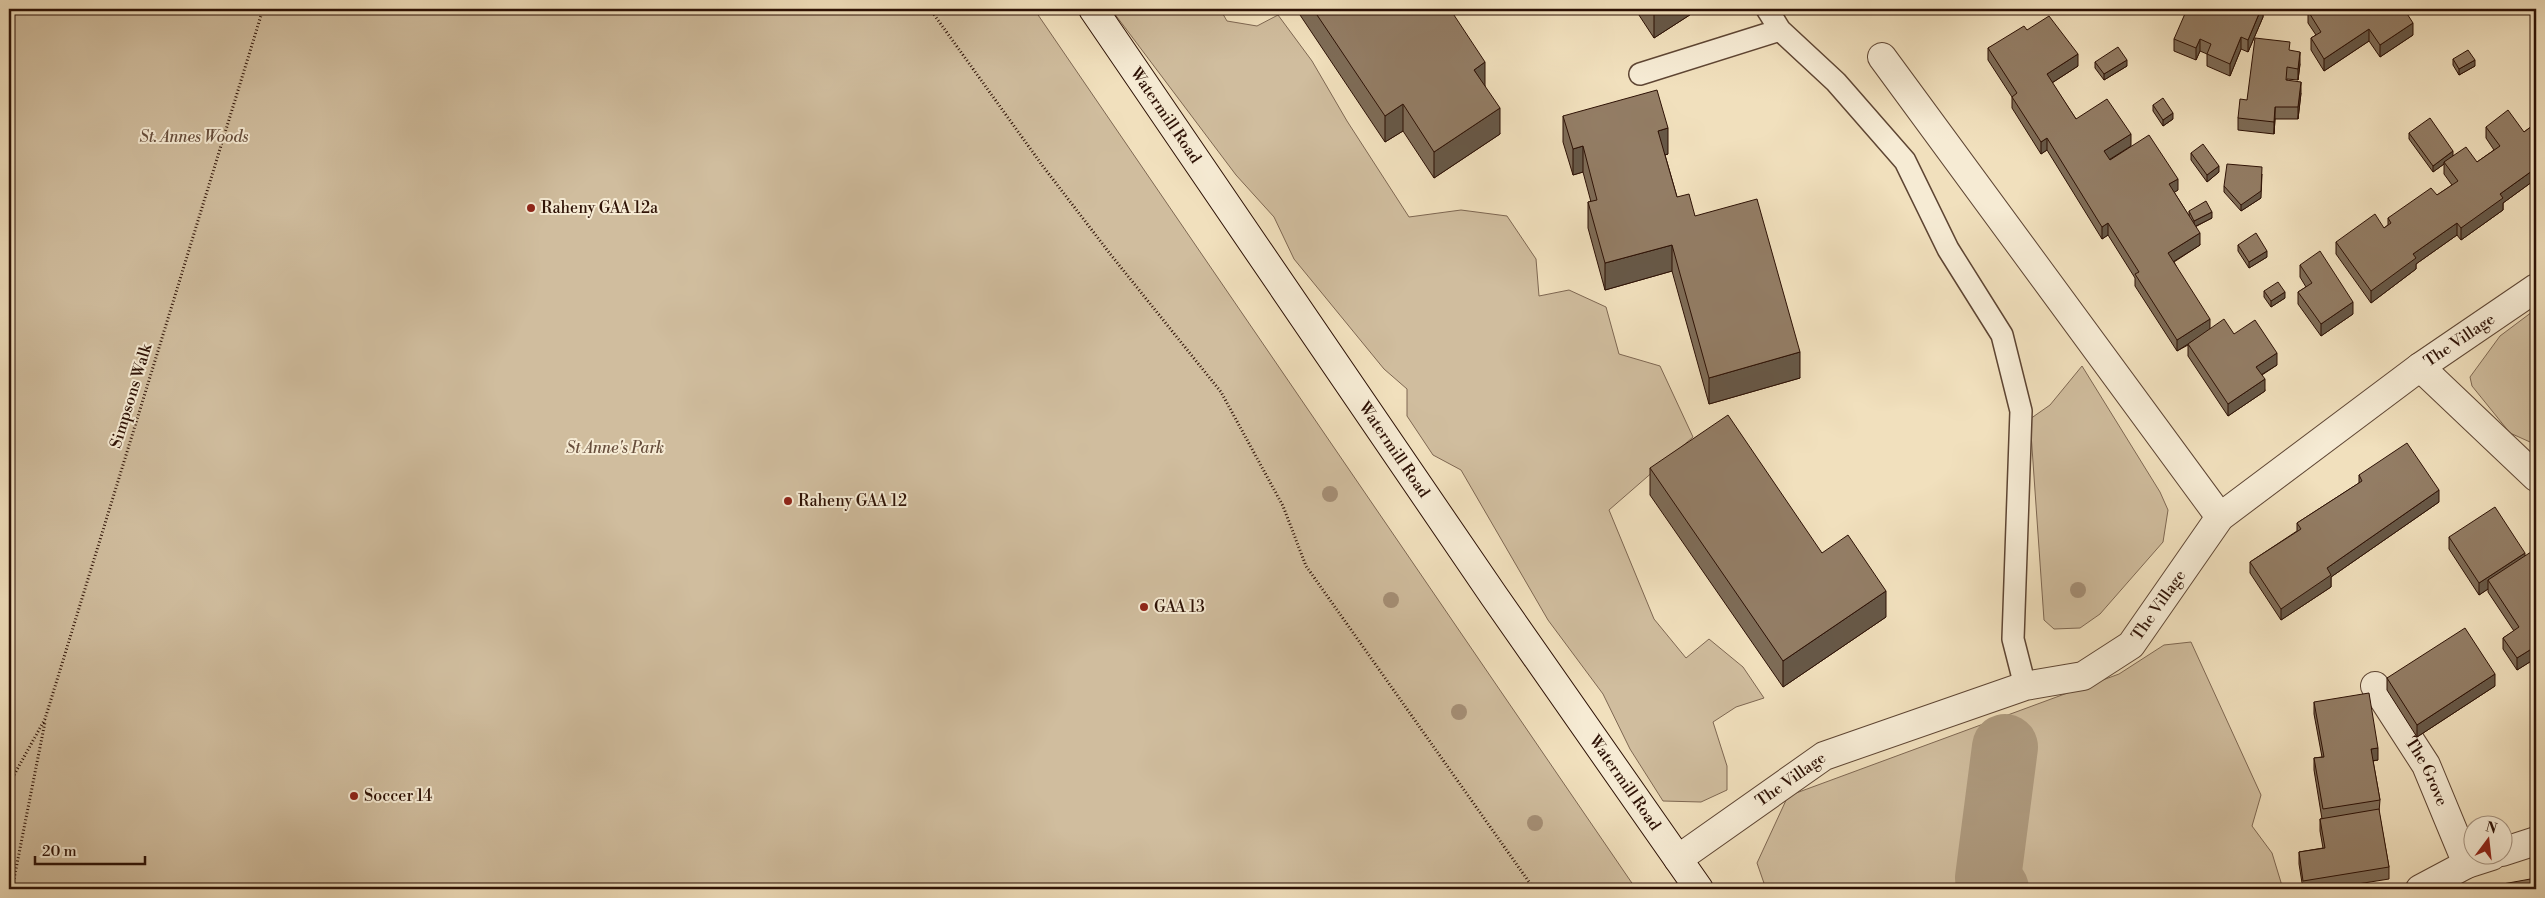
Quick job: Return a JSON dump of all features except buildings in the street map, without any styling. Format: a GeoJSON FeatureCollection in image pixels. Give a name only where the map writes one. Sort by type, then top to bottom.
{"type":"FeatureCollection","features":[{"type":"Feature","properties":{"kind":"street","name":"Watermill Road"},"geometry":{"type":"LineString","coordinates":[[1093,9],[1494,596],[1699,889]]}},
{"type":"Feature","properties":{"kind":"street"},"geometry":{"type":"LineString","coordinates":[[1882,57],[2220,517]]}},
{"type":"Feature","properties":{"kind":"street","name":"The Village"},"geometry":{"type":"LineString","coordinates":[[1678,859],[1824,756],[2025,686],[2083,676],[2131,645],[2220,517],[2420,367],[2536,288]]}},
{"type":"Feature","properties":{"kind":"street"},"geometry":{"type":"LineString","coordinates":[[2420,367],[2536,477]]}},
{"type":"Feature","properties":{"kind":"street","name":"The Grove"},"geometry":{"type":"LineString","coordinates":[[2375,686],[2426,765],[2462,852]]}},
{"type":"Feature","properties":{"kind":"street"},"geometry":{"type":"LineString","coordinates":[[2512,849],[2536,841]]}},
{"type":"Feature","properties":{"kind":"street"},"geometry":{"type":"LineString","coordinates":[[2420,889],[2463,866]]}},
{"type":"Feature","properties":{"kind":"lane"},"geometry":{"type":"LineString","coordinates":[[1767,9],[1780,30],[1836,82],[1905,161],[1948,249],[2002,336],[2021,411],[2013,639],[2025,686]]}},
{"type":"Feature","properties":{"kind":"lane"},"geometry":{"type":"LineString","coordinates":[[1640,74],[1780,30]]}},
{"type":"Feature","properties":{"kind":"path","name":"Simpsons Walk"},"geometry":{"type":"LineString","coordinates":[[9,784],[45,719],[263,9]]}},
{"type":"Feature","properties":{"kind":"path"},"geometry":{"type":"LineString","coordinates":[[930,9],[1053,180],[1221,392],[1283,506],[1306,566],[1534,889]]}},
{"type":"Feature","properties":{"kind":"path"},"geometry":{"type":"LineString","coordinates":[[12,889],[45,719]]}},
{"type":"Feature","properties":{"kind":"green space","name":"St Anne's Park"},"geometry":{"type":"Polygon","coordinates":[[[9,9],[1034,9],[1636,889],[9,889],[9,9]]]}},
{"type":"Feature","properties":{"kind":"green space"},"geometry":{"type":"Polygon","coordinates":[[[1111,9],[1220,9],[1227,21],[1257,26],[1278,15],[1312,61],[1347,121],[1409,217],[1461,210],[1507,216],[1536,259],[1539,296],[1569,290],[1606,307],[1619,354],[1660,366],[1693,437],[1609,510],[1654,619],[1686,658],[1709,639],[1743,667],[1764,698],[1736,707],[1713,722],[1727,766],[1727,790],[1701,802],[1663,801],[1630,749],[1603,694],[1548,620],[1461,470],[1433,455],[1407,416],[1407,389],[1384,369],[1294,259],[1274,217],[1236,175],[1111,9]]]}},
{"type":"Feature","properties":{"kind":"green space"},"geometry":{"type":"Polygon","coordinates":[[[2536,309],[2536,434],[2530,442],[2510,433],[2472,386],[2470,377],[2500,336],[2536,309]]]}},
{"type":"Feature","properties":{"kind":"green space"},"geometry":{"type":"Polygon","coordinates":[[[2082,366],[2160,492],[2168,510],[2163,542],[2100,614],[2080,628],[2054,629],[2044,620],[2030,419],[2050,405],[2082,366]]]}},
{"type":"Feature","properties":{"kind":"green space"},"geometry":{"type":"Polygon","coordinates":[[[2191,642],[2261,795],[2252,826],[2272,853],[2283,889],[1766,889],[1757,863],[1788,796],[2119,674],[2164,645],[2191,642]]]}},
{"type":"Feature","properties":{"kind":"waterway"},"geometry":{"type":"LineString","coordinates":[[1996,889],[1988,878],[2005,747]]}},
{"type":"Feature","properties":{"kind":"place","name":"Raheny GAA 12a"},"geometry":{"type":"Point","coordinates":[531,208]}},
{"type":"Feature","properties":{"kind":"place","name":"Raheny GAA 12"},"geometry":{"type":"Point","coordinates":[788,501]}},
{"type":"Feature","properties":{"kind":"place","name":"GAA 13"},"geometry":{"type":"Point","coordinates":[1144,607]}},
{"type":"Feature","properties":{"kind":"place","name":"Soccer 14"},"geometry":{"type":"Point","coordinates":[354,796]}},
{"type":"Feature","properties":{"kind":"park label","name":"St. Annes Woods"},"geometry":{"type":"Point","coordinates":[194,137]}}]}
